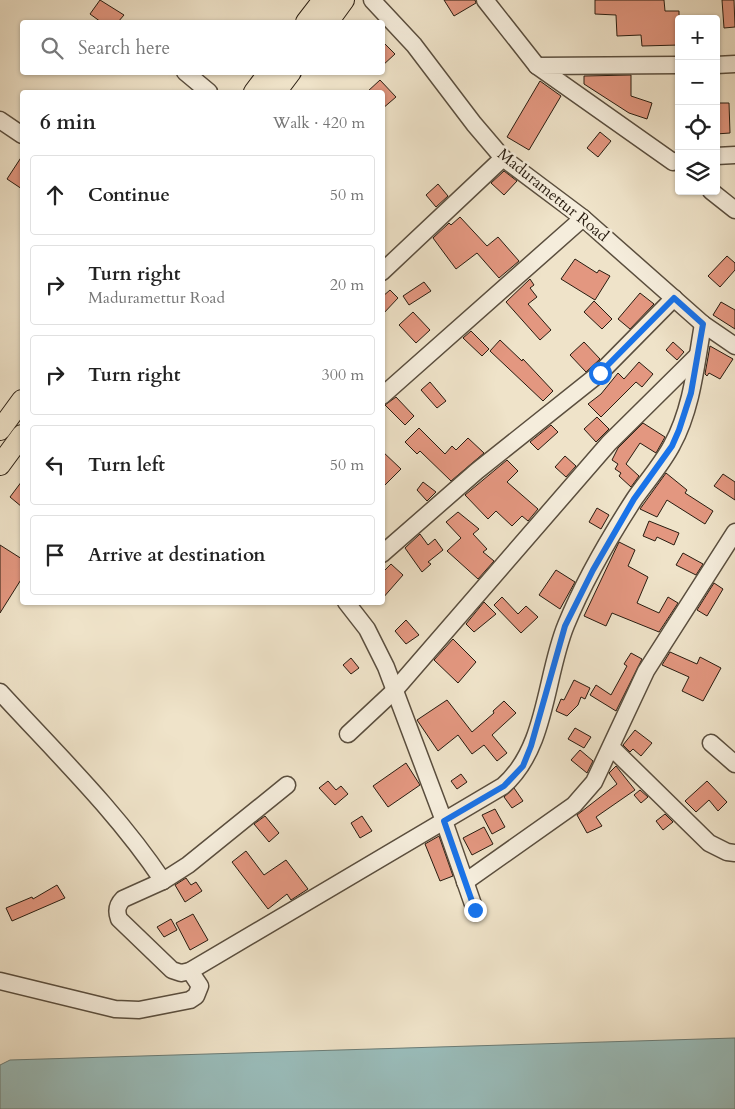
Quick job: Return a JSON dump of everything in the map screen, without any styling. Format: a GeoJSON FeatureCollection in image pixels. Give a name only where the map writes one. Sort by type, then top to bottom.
{"type":"FeatureCollection","features":[{"type":"Feature","properties":{"kind":"main road"},"geometry":{"type":"LineString","coordinates":[[308,20],[323,0]]}},
{"type":"Feature","properties":{"kind":"main road"},"geometry":{"type":"LineString","coordinates":[[329,20],[344,0]]}},
{"type":"Feature","properties":{"kind":"main road"},"geometry":{"type":"LineString","coordinates":[[260,90],[280,83]]}},
{"type":"Feature","properties":{"kind":"main road"},"geometry":{"type":"LineString","coordinates":[[0,430],[20,403]]}},
{"type":"Feature","properties":{"kind":"main road"},"geometry":{"type":"LineString","coordinates":[[0,466],[20,438]]}},
{"type":"Feature","properties":{"kind":"street","name":"Maduramettur Road"},"geometry":{"type":"LineString","coordinates":[[372,0],[414,46],[474,124],[503,158],[583,218],[703,324],[735,346]]}},
{"type":"Feature","properties":{"kind":"street"},"geometry":{"type":"LineString","coordinates":[[485,0],[537,66],[675,161]]}},
{"type":"Feature","properties":{"kind":"street"},"geometry":{"type":"LineString","coordinates":[[720,65],[735,64]]}},
{"type":"Feature","properties":{"kind":"street"},"geometry":{"type":"LineString","coordinates":[[537,66],[675,65]]}},
{"type":"Feature","properties":{"kind":"street"},"geometry":{"type":"LineString","coordinates":[[189,75],[207,90]]}},
{"type":"Feature","properties":{"kind":"street"},"geometry":{"type":"LineString","coordinates":[[0,120],[20,134]]}},
{"type":"Feature","properties":{"kind":"street"},"geometry":{"type":"LineString","coordinates":[[720,156],[735,155]]}},
{"type":"Feature","properties":{"kind":"street"},"geometry":{"type":"LineString","coordinates":[[385,269],[503,158]]}},
{"type":"Feature","properties":{"kind":"street"},"geometry":{"type":"LineString","coordinates":[[716,195],[735,210]]}},
{"type":"Feature","properties":{"kind":"street"},"geometry":{"type":"LineString","coordinates":[[385,393],[583,218]]}},
{"type":"Feature","properties":{"kind":"street"},"geometry":{"type":"LineString","coordinates":[[385,551],[477,471],[600,373],[674,298]]}},
{"type":"Feature","properties":{"kind":"street"},"geometry":{"type":"LineString","coordinates":[[287,785],[188,865],[163,881],[123,899],[119,903],[118,919],[172,970],[181,973],[190,971],[504,786],[523,766],[531,746],[565,626],[606,546],[634,499],[672,446],[691,393],[703,324]]}},
{"type":"Feature","properties":{"kind":"street"},"geometry":{"type":"LineString","coordinates":[[348,734],[394,691],[609,443],[697,356]]}},
{"type":"Feature","properties":{"kind":"street"},"geometry":{"type":"LineString","coordinates":[[465,882],[574,805],[594,782],[612,748],[646,671],[735,532]]}},
{"type":"Feature","properties":{"kind":"street"},"geometry":{"type":"LineString","coordinates":[[348,605],[367,629],[386,667],[475,910]]}},
{"type":"Feature","properties":{"kind":"street"},"geometry":{"type":"LineString","coordinates":[[0,692],[145,853],[163,881]]}},
{"type":"Feature","properties":{"kind":"street"},"geometry":{"type":"LineString","coordinates":[[711,743],[735,764]]}},
{"type":"Feature","properties":{"kind":"street"},"geometry":{"type":"LineString","coordinates":[[612,748],[710,843],[727,852],[735,853]]}},
{"type":"Feature","properties":{"kind":"street"},"geometry":{"type":"LineString","coordinates":[[0,981],[115,1009],[139,1010],[190,1000],[196,996],[200,986],[190,971]]}},
{"type":"Feature","properties":{"kind":"water"},"geometry":{"type":"Polygon","coordinates":[[[735,1038],[735,1109],[0,1109],[0,1065],[10,1060],[735,1038]]]}},
{"type":"Feature","properties":{"kind":"building"},"geometry":{"type":"Polygon","coordinates":[[[100,0],[124,15],[120,20],[98,20],[90,14],[100,0]]]}},
{"type":"Feature","properties":{"kind":"building"},"geometry":{"type":"Polygon","coordinates":[[[444,0],[475,0],[476,3],[454,16],[444,0]]]}},
{"type":"Feature","properties":{"kind":"building"},"geometry":{"type":"Polygon","coordinates":[[[595,0],[664,0],[665,11],[679,11],[679,15],[675,15],[675,45],[642,46],[641,35],[617,36],[616,15],[595,14],[595,0]]]}},
{"type":"Feature","properties":{"kind":"building"},"geometry":{"type":"Polygon","coordinates":[[[722,0],[734,0],[735,27],[724,28],[722,0]]]}},
{"type":"Feature","properties":{"kind":"building"},"geometry":{"type":"Polygon","coordinates":[[[385,44],[395,54],[385,63],[385,44]]]}},
{"type":"Feature","properties":{"kind":"building"},"geometry":{"type":"Polygon","coordinates":[[[631,75],[631,96],[652,103],[647,119],[629,113],[584,84],[584,76],[631,75]]]}},
{"type":"Feature","properties":{"kind":"building"},"geometry":{"type":"Polygon","coordinates":[[[380,80],[396,97],[385,106],[385,90],[369,90],[380,80]]]}},
{"type":"Feature","properties":{"kind":"building"},"geometry":{"type":"Polygon","coordinates":[[[540,81],[561,96],[529,150],[507,137],[540,81]]]}},
{"type":"Feature","properties":{"kind":"building"},"geometry":{"type":"Polygon","coordinates":[[[720,103],[729,103],[730,133],[720,134],[720,103]]]}},
{"type":"Feature","properties":{"kind":"building"},"geometry":{"type":"Polygon","coordinates":[[[600,132],[611,141],[598,157],[587,148],[600,132]]]}},
{"type":"Feature","properties":{"kind":"building"},"geometry":{"type":"Polygon","coordinates":[[[20,159],[20,188],[7,179],[20,159]]]}},
{"type":"Feature","properties":{"kind":"building"},"geometry":{"type":"Polygon","coordinates":[[[504,171],[517,181],[504,195],[491,183],[504,171]]]}},
{"type":"Feature","properties":{"kind":"building"},"geometry":{"type":"Polygon","coordinates":[[[438,184],[448,196],[436,207],[426,195],[438,184]]]}},
{"type":"Feature","properties":{"kind":"building"},"geometry":{"type":"Polygon","coordinates":[[[460,217],[487,246],[498,237],[519,261],[499,278],[477,253],[456,269],[433,238],[449,223],[451,225],[460,217]]]}},
{"type":"Feature","properties":{"kind":"building"},"geometry":{"type":"Polygon","coordinates":[[[727,256],[735,263],[735,270],[720,287],[708,276],[727,256]]]}},
{"type":"Feature","properties":{"kind":"building"},"geometry":{"type":"Polygon","coordinates":[[[575,259],[597,273],[599,270],[610,276],[595,300],[561,279],[575,259]]]}},
{"type":"Feature","properties":{"kind":"building"},"geometry":{"type":"Polygon","coordinates":[[[530,279],[534,285],[530,288],[537,297],[528,304],[551,330],[540,340],[506,302],[530,279]]]}},
{"type":"Feature","properties":{"kind":"building"},"geometry":{"type":"Polygon","coordinates":[[[424,282],[431,291],[409,305],[403,296],[424,282]]]}},
{"type":"Feature","properties":{"kind":"building"},"geometry":{"type":"Polygon","coordinates":[[[390,290],[398,298],[385,312],[385,294],[390,290]]]}},
{"type":"Feature","properties":{"kind":"building"},"geometry":{"type":"Polygon","coordinates":[[[640,293],[654,304],[630,329],[618,319],[640,293]]]}},
{"type":"Feature","properties":{"kind":"building"},"geometry":{"type":"Polygon","coordinates":[[[594,301],[612,319],[602,329],[584,312],[594,301]]]}},
{"type":"Feature","properties":{"kind":"building"},"geometry":{"type":"Polygon","coordinates":[[[721,302],[735,310],[735,329],[713,315],[721,302]]]}},
{"type":"Feature","properties":{"kind":"building"},"geometry":{"type":"Polygon","coordinates":[[[413,312],[430,330],[416,343],[399,325],[413,312]]]}},
{"type":"Feature","properties":{"kind":"building"},"geometry":{"type":"Polygon","coordinates":[[[471,331],[489,349],[482,356],[463,338],[471,331]]]}},
{"type":"Feature","properties":{"kind":"building"},"geometry":{"type":"Polygon","coordinates":[[[500,340],[522,361],[523,359],[553,391],[543,401],[490,351],[500,340]]]}},
{"type":"Feature","properties":{"kind":"building"},"geometry":{"type":"Polygon","coordinates":[[[584,342],[600,359],[586,372],[570,355],[584,342]]]}},
{"type":"Feature","properties":{"kind":"building"},"geometry":{"type":"Polygon","coordinates":[[[673,342],[684,352],[677,360],[666,350],[673,342]]]}},
{"type":"Feature","properties":{"kind":"building"},"geometry":{"type":"Polygon","coordinates":[[[710,346],[733,359],[720,379],[709,373],[707,376],[705,374],[710,346]]]}},
{"type":"Feature","properties":{"kind":"building"},"geometry":{"type":"Polygon","coordinates":[[[639,362],[653,374],[642,387],[636,382],[601,417],[588,404],[601,394],[618,373],[624,379],[639,362]]]}},
{"type":"Feature","properties":{"kind":"building"},"geometry":{"type":"Polygon","coordinates":[[[430,382],[446,401],[437,408],[421,390],[430,382]]]}},
{"type":"Feature","properties":{"kind":"building"},"geometry":{"type":"Polygon","coordinates":[[[396,397],[414,416],[405,425],[385,405],[396,397]]]}},
{"type":"Feature","properties":{"kind":"building"},"geometry":{"type":"Polygon","coordinates":[[[597,417],[609,429],[596,442],[584,429],[597,417]]]}},
{"type":"Feature","properties":{"kind":"building"},"geometry":{"type":"Polygon","coordinates":[[[643,423],[665,437],[656,453],[640,443],[626,464],[639,476],[631,487],[619,476],[621,473],[615,469],[618,464],[612,460],[618,448],[643,423]]]}},
{"type":"Feature","properties":{"kind":"building"},"geometry":{"type":"Polygon","coordinates":[[[551,425],[558,432],[538,450],[530,442],[551,425]]]}},
{"type":"Feature","properties":{"kind":"building"},"geometry":{"type":"Polygon","coordinates":[[[419,428],[445,454],[452,446],[456,450],[468,438],[484,453],[451,481],[420,451],[417,454],[405,442],[419,428]]]}},
{"type":"Feature","properties":{"kind":"building"},"geometry":{"type":"Polygon","coordinates":[[[385,454],[401,469],[385,485],[385,454]]]}},
{"type":"Feature","properties":{"kind":"building"},"geometry":{"type":"Polygon","coordinates":[[[565,456],[576,466],[566,477],[555,467],[565,456]]]}},
{"type":"Feature","properties":{"kind":"building"},"geometry":{"type":"Polygon","coordinates":[[[507,460],[518,471],[507,482],[538,509],[528,521],[522,516],[512,526],[496,511],[488,519],[465,495],[507,460]]]}},
{"type":"Feature","properties":{"kind":"building"},"geometry":{"type":"Polygon","coordinates":[[[666,473],[687,490],[685,493],[713,511],[705,524],[667,500],[657,517],[640,509],[666,473]]]}},
{"type":"Feature","properties":{"kind":"building"},"geometry":{"type":"Polygon","coordinates":[[[723,474],[735,482],[735,500],[714,486],[723,474]]]}},
{"type":"Feature","properties":{"kind":"building"},"geometry":{"type":"Polygon","coordinates":[[[423,482],[436,492],[427,501],[417,490],[423,482]]]}},
{"type":"Feature","properties":{"kind":"building"},"geometry":{"type":"Polygon","coordinates":[[[20,484],[20,505],[10,497],[20,484]]]}},
{"type":"Feature","properties":{"kind":"building"},"geometry":{"type":"Polygon","coordinates":[[[597,508],[609,515],[601,529],[589,522],[597,508]]]}},
{"type":"Feature","properties":{"kind":"building"},"geometry":{"type":"Polygon","coordinates":[[[458,512],[479,529],[473,534],[487,549],[483,552],[494,561],[478,579],[447,551],[461,538],[446,522],[458,512]]]}},
{"type":"Feature","properties":{"kind":"building"},"geometry":{"type":"Polygon","coordinates":[[[649,521],[679,533],[674,545],[657,537],[655,541],[643,536],[649,521]]]}},
{"type":"Feature","properties":{"kind":"building"},"geometry":{"type":"Polygon","coordinates":[[[420,534],[428,545],[435,539],[443,550],[428,562],[431,564],[422,572],[405,548],[420,534]]]}},
{"type":"Feature","properties":{"kind":"building"},"geometry":{"type":"Polygon","coordinates":[[[619,542],[635,550],[628,566],[648,577],[637,603],[659,613],[668,597],[678,603],[659,632],[612,613],[606,626],[584,616],[619,542]]]}},
{"type":"Feature","properties":{"kind":"building"},"geometry":{"type":"Polygon","coordinates":[[[0,545],[20,558],[20,581],[0,613],[0,545]]]}},
{"type":"Feature","properties":{"kind":"building"},"geometry":{"type":"Polygon","coordinates":[[[683,553],[703,564],[696,575],[676,565],[683,553]]]}},
{"type":"Feature","properties":{"kind":"building"},"geometry":{"type":"Polygon","coordinates":[[[391,564],[403,575],[385,596],[385,570],[391,564]]]}},
{"type":"Feature","properties":{"kind":"building"},"geometry":{"type":"Polygon","coordinates":[[[556,570],[575,582],[560,609],[539,595],[556,570]]]}},
{"type":"Feature","properties":{"kind":"building"},"geometry":{"type":"Polygon","coordinates":[[[714,583],[723,589],[707,616],[697,610],[714,583]]]}},
{"type":"Feature","properties":{"kind":"building"},"geometry":{"type":"Polygon","coordinates":[[[502,597],[518,614],[526,606],[538,617],[521,633],[494,605],[502,597]]]}},
{"type":"Feature","properties":{"kind":"building"},"geometry":{"type":"Polygon","coordinates":[[[484,602],[496,614],[474,632],[466,624],[484,602]]]}},
{"type":"Feature","properties":{"kind":"building"},"geometry":{"type":"Polygon","coordinates":[[[406,620],[419,635],[406,644],[395,631],[406,620]]]}},
{"type":"Feature","properties":{"kind":"building"},"geometry":{"type":"Polygon","coordinates":[[[453,639],[476,662],[458,683],[434,660],[453,639]]]}},
{"type":"Feature","properties":{"kind":"building"},"geometry":{"type":"Polygon","coordinates":[[[670,652],[697,664],[700,657],[721,668],[703,701],[682,691],[689,677],[662,665],[670,652]]]}},
{"type":"Feature","properties":{"kind":"building"},"geometry":{"type":"Polygon","coordinates":[[[631,653],[642,659],[616,711],[590,695],[596,685],[611,695],[627,666],[624,664],[631,653]]]}},
{"type":"Feature","properties":{"kind":"building"},"geometry":{"type":"Polygon","coordinates":[[[351,658],[359,668],[351,674],[343,665],[351,658]]]}},
{"type":"Feature","properties":{"kind":"building"},"geometry":{"type":"Polygon","coordinates":[[[574,680],[590,688],[585,699],[581,697],[578,705],[567,716],[556,711],[561,699],[564,700],[574,680]]]}},
{"type":"Feature","properties":{"kind":"building"},"geometry":{"type":"Polygon","coordinates":[[[447,700],[472,732],[494,713],[493,711],[504,701],[516,713],[492,735],[507,753],[497,761],[484,745],[472,754],[458,735],[438,751],[417,720],[447,700]]]}},
{"type":"Feature","properties":{"kind":"building"},"geometry":{"type":"Polygon","coordinates":[[[575,728],[591,737],[584,748],[568,739],[575,728]]]}},
{"type":"Feature","properties":{"kind":"building"},"geometry":{"type":"Polygon","coordinates":[[[635,730],[652,743],[641,756],[633,749],[630,752],[623,745],[635,730]]]}},
{"type":"Feature","properties":{"kind":"building"},"geometry":{"type":"Polygon","coordinates":[[[580,750],[593,761],[587,773],[571,760],[580,750]]]}},
{"type":"Feature","properties":{"kind":"building"},"geometry":{"type":"Polygon","coordinates":[[[406,763],[420,785],[388,807],[373,786],[406,763]]]}},
{"type":"Feature","properties":{"kind":"building"},"geometry":{"type":"Polygon","coordinates":[[[616,766],[635,790],[596,817],[602,826],[587,833],[577,815],[617,784],[609,773],[616,766]]]}},
{"type":"Feature","properties":{"kind":"building"},"geometry":{"type":"Polygon","coordinates":[[[461,774],[467,782],[457,789],[451,781],[461,774]]]}},
{"type":"Feature","properties":{"kind":"building"},"geometry":{"type":"Polygon","coordinates":[[[328,781],[336,790],[341,786],[348,794],[335,805],[319,788],[328,781]]]}},
{"type":"Feature","properties":{"kind":"building"},"geometry":{"type":"Polygon","coordinates":[[[707,781],[727,802],[718,811],[709,800],[696,812],[685,801],[707,781]]]}},
{"type":"Feature","properties":{"kind":"building"},"geometry":{"type":"Polygon","coordinates":[[[514,788],[523,801],[512,808],[504,797],[514,788]]]}},
{"type":"Feature","properties":{"kind":"building"},"geometry":{"type":"Polygon","coordinates":[[[640,790],[648,797],[641,803],[634,795],[640,790]]]}},
{"type":"Feature","properties":{"kind":"building"},"geometry":{"type":"Polygon","coordinates":[[[495,809],[505,827],[492,834],[482,815],[495,809]]]}},
{"type":"Feature","properties":{"kind":"building"},"geometry":{"type":"Polygon","coordinates":[[[665,814],[673,822],[663,830],[656,821],[665,814]]]}},
{"type":"Feature","properties":{"kind":"building"},"geometry":{"type":"Polygon","coordinates":[[[265,816],[279,833],[269,842],[254,824],[265,816]]]}},
{"type":"Feature","properties":{"kind":"building"},"geometry":{"type":"Polygon","coordinates":[[[362,816],[372,831],[360,838],[351,823],[362,816]]]}},
{"type":"Feature","properties":{"kind":"building"},"geometry":{"type":"Polygon","coordinates":[[[484,827],[493,844],[472,855],[463,838],[484,827]]]}},
{"type":"Feature","properties":{"kind":"building"},"geometry":{"type":"Polygon","coordinates":[[[439,836],[453,876],[440,881],[425,844],[439,836]]]}},
{"type":"Feature","properties":{"kind":"building"},"geometry":{"type":"Polygon","coordinates":[[[246,851],[264,875],[286,860],[308,889],[291,900],[287,894],[268,909],[232,862],[246,851]]]}},
{"type":"Feature","properties":{"kind":"building"},"geometry":{"type":"Polygon","coordinates":[[[186,878],[191,885],[196,882],[202,891],[185,902],[175,885],[186,878]]]}},
{"type":"Feature","properties":{"kind":"building"},"geometry":{"type":"Polygon","coordinates":[[[57,885],[65,898],[12,921],[6,908],[32,897],[33,899],[57,885]]]}},
{"type":"Feature","properties":{"kind":"building"},"geometry":{"type":"Polygon","coordinates":[[[193,914],[208,940],[190,950],[176,923],[193,914]]]}},
{"type":"Feature","properties":{"kind":"building"},"geometry":{"type":"Polygon","coordinates":[[[171,919],[177,930],[164,937],[157,927],[171,919]]]}},
{"type":"Feature","properties":{"kind":"route"},"geometry":{"type":"LineString","coordinates":[[475,910],[444,821],[504,786],[523,766],[550,684],[565,626],[593,570],[634,499],[672,446],[679,430],[691,393],[703,324],[674,298],[600,373]]}}]}
